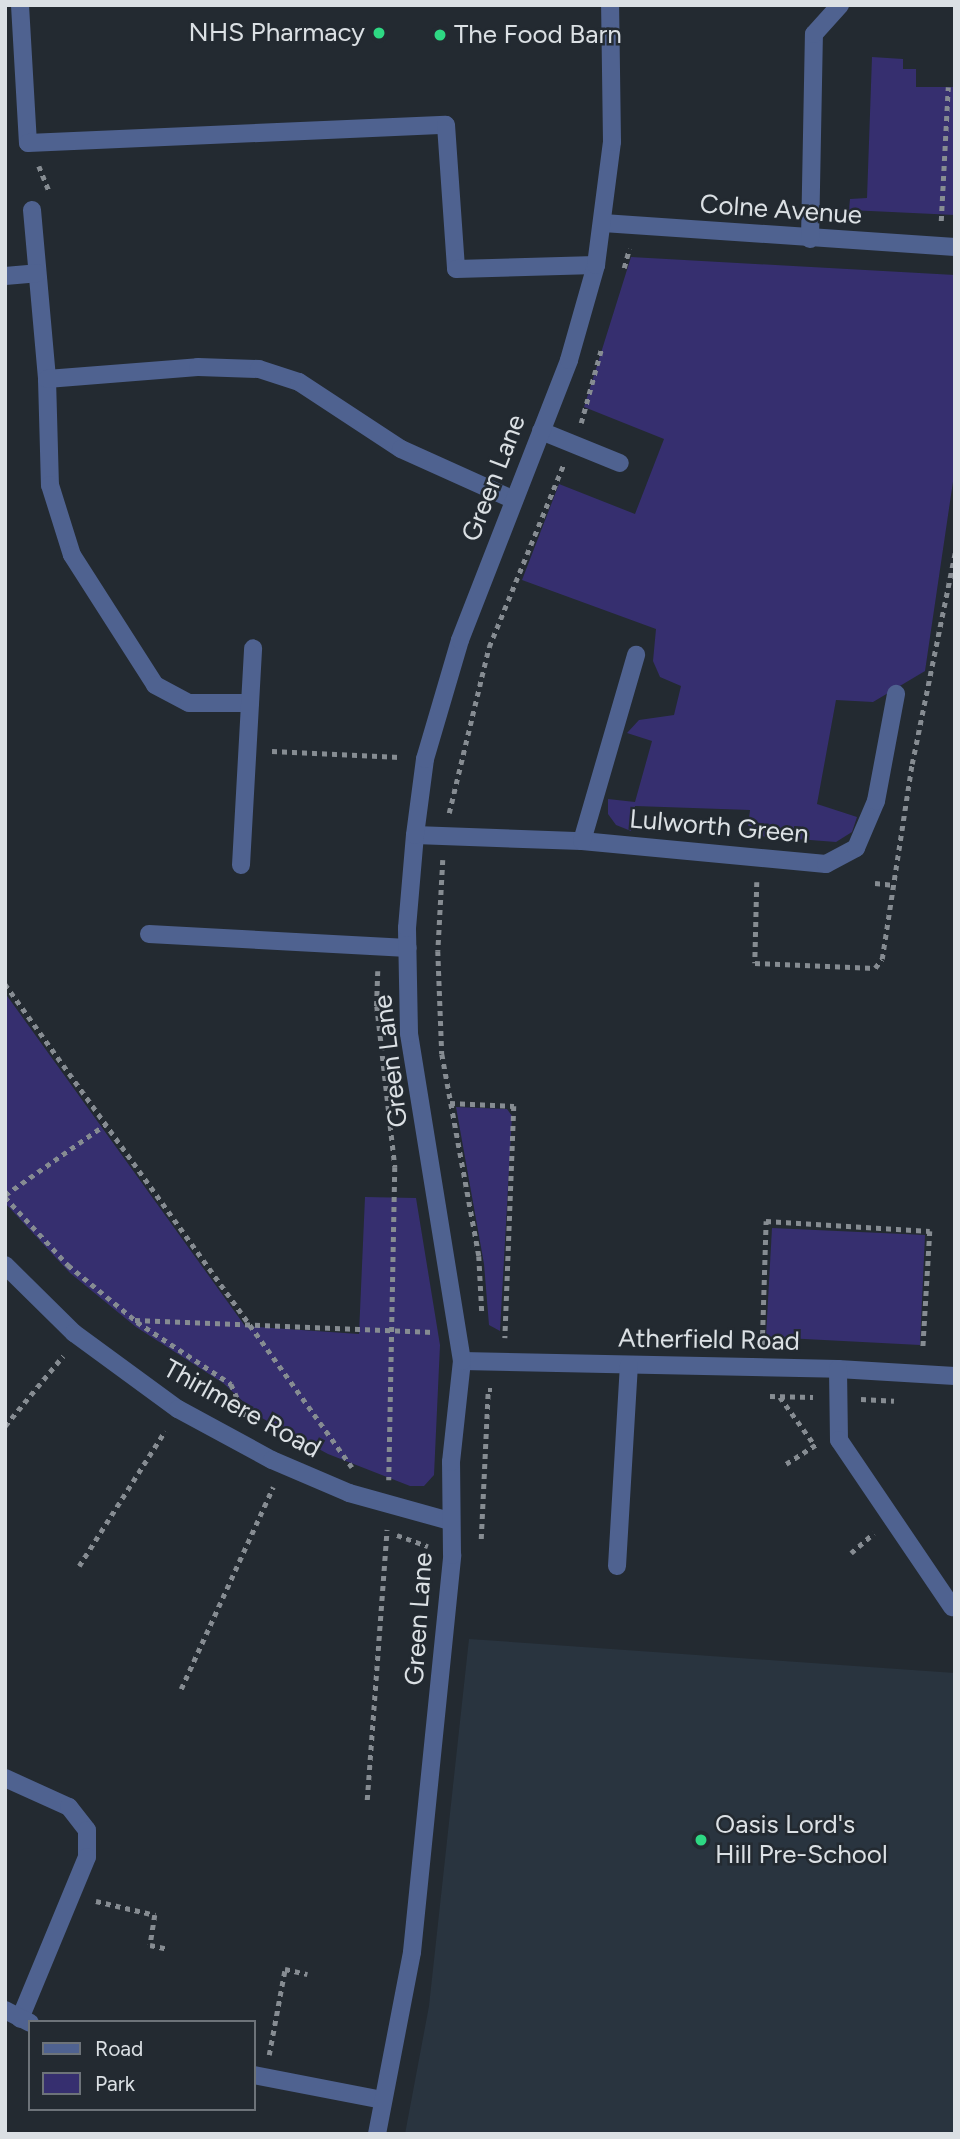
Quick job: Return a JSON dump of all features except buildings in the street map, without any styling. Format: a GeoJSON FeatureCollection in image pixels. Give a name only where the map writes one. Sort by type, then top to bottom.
{"type":"FeatureCollection","features":[{"type":"Feature","properties":{"kind":"street"},"geometry":{"type":"LineString","coordinates":[[20,5],[28,143],[446,125],[456,269],[596,265]]}},
{"type":"Feature","properties":{"kind":"street","name":"Green Lane"},"geometry":{"type":"LineString","coordinates":[[377,2134],[412,1952],[452,1555],[450,1521],[462,1361],[409,1033],[408,948],[415,835],[425,759],[460,640],[569,360],[596,265],[612,142],[610,5]]}},
{"type":"Feature","properties":{"kind":"street"},"geometry":{"type":"LineString","coordinates":[[810,239],[814,34],[841,5]]}},
{"type":"Feature","properties":{"kind":"street"},"geometry":{"type":"LineString","coordinates":[[32,210],[47,379],[50,485],[72,555],[155,685],[189,703],[250,704]]}},
{"type":"Feature","properties":{"kind":"street","name":"Colne Avenue"},"geometry":{"type":"LineString","coordinates":[[603,223],[947,247]]}},
{"type":"Feature","properties":{"kind":"street"},"geometry":{"type":"LineString","coordinates":[[5,276],[37,273]]}},
{"type":"Feature","properties":{"kind":"street"},"geometry":{"type":"LineString","coordinates":[[47,379],[198,367],[259,369],[299,382],[401,449],[514,500]]}},
{"type":"Feature","properties":{"kind":"street"},"geometry":{"type":"LineString","coordinates":[[541,431],[620,463]]}},
{"type":"Feature","properties":{"kind":"street"},"geometry":{"type":"LineString","coordinates":[[241,865],[253,648]]}},
{"type":"Feature","properties":{"kind":"street"},"geometry":{"type":"LineString","coordinates":[[582,841],[636,655]]}},
{"type":"Feature","properties":{"kind":"street","name":"Lulworth Green"},"geometry":{"type":"LineString","coordinates":[[415,835],[582,841],[825,864],[856,848],[876,801],[896,694]]}},
{"type":"Feature","properties":{"kind":"street"},"geometry":{"type":"LineString","coordinates":[[149,934],[408,948]]}},
{"type":"Feature","properties":{"kind":"street","name":"Thirlmere Road"},"geometry":{"type":"LineString","coordinates":[[5,1265],[79,1337],[178,1409],[289,1468],[388,1505],[450,1521]]}},
{"type":"Feature","properties":{"kind":"street","name":"Atherfield Road"},"geometry":{"type":"LineString","coordinates":[[462,1361],[838,1369],[955,1376]]}},
{"type":"Feature","properties":{"kind":"street"},"geometry":{"type":"LineString","coordinates":[[617,1566],[629,1365]]}},
{"type":"Feature","properties":{"kind":"street"},"geometry":{"type":"LineString","coordinates":[[838,1369],[839,1440],[850,1462],[952,1607]]}},
{"type":"Feature","properties":{"kind":"street"},"geometry":{"type":"LineString","coordinates":[[5,1778],[69,1807],[87,1830],[87,1857],[18,2017]]}},
{"type":"Feature","properties":{"kind":"street"},"geometry":{"type":"LineString","coordinates":[[259,2076],[383,2100]]}},
{"type":"Feature","properties":{"kind":"path"},"geometry":{"type":"LineString","coordinates":[[947,247],[948,87]]}},
{"type":"Feature","properties":{"kind":"path"},"geometry":{"type":"LineString","coordinates":[[620,279],[633,225]]}},
{"type":"Feature","properties":{"kind":"path"},"geometry":{"type":"LineString","coordinates":[[483,1331],[479,1255],[442,1054],[438,951],[446,837],[489,647],[589,403],[603,341]]}},
{"type":"Feature","properties":{"kind":"path"},"geometry":{"type":"LineString","coordinates":[[247,749],[425,759]]}},
{"type":"Feature","properties":{"kind":"path"},"geometry":{"type":"LineString","coordinates":[[875,883],[894,885]]}},
{"type":"Feature","properties":{"kind":"path"},"geometry":{"type":"LineString","coordinates":[[377,1479],[389,1484],[395,1167],[377,1006],[379,946]]}},
{"type":"Feature","properties":{"kind":"path"},"geometry":{"type":"LineString","coordinates":[[5,984],[353,1469]]}},
{"type":"Feature","properties":{"kind":"path"},"geometry":{"type":"LineString","coordinates":[[450,1103],[514,1106],[505,1362]]}},
{"type":"Feature","properties":{"kind":"path"},"geometry":{"type":"LineString","coordinates":[[106,1124],[5,1196],[68,1265],[135,1320],[231,1384],[248,1420]]}},
{"type":"Feature","properties":{"kind":"path"},"geometry":{"type":"LineString","coordinates":[[762,1346],[766,1221],[930,1231],[923,1353]]}},
{"type":"Feature","properties":{"kind":"path"},"geometry":{"type":"LineString","coordinates":[[135,1320],[390,1331],[483,1331],[518,1338]]}},
{"type":"Feature","properties":{"kind":"path"},"geometry":{"type":"LineString","coordinates":[[5,1426],[79,1337]]}},
{"type":"Feature","properties":{"kind":"path"},"geometry":{"type":"LineString","coordinates":[[748,1346],[775,1347]]}},
{"type":"Feature","properties":{"kind":"path"},"geometry":{"type":"LineString","coordinates":[[909,1353],[933,1354]]}},
{"type":"Feature","properties":{"kind":"path"},"geometry":{"type":"LineString","coordinates":[[481,1539],[488,1390],[498,1390]]}},
{"type":"Feature","properties":{"kind":"path"},"geometry":{"type":"LineString","coordinates":[[767,1396],[899,1401]]}},
{"type":"Feature","properties":{"kind":"path"},"geometry":{"type":"LineString","coordinates":[[79,1566],[178,1409]]}},
{"type":"Feature","properties":{"kind":"path"},"geometry":{"type":"LineString","coordinates":[[341,1464],[365,1474]]}},
{"type":"Feature","properties":{"kind":"path"},"geometry":{"type":"LineString","coordinates":[[181,1689],[272,1489],[289,1468]]}},
{"type":"Feature","properties":{"kind":"path"},"geometry":{"type":"LineString","coordinates":[[367,1800],[388,1505]]}},
{"type":"Feature","properties":{"kind":"path"},"geometry":{"type":"LineString","coordinates":[[71,1896],[155,1914],[150,1945],[169,1949]]}},
{"type":"Feature","properties":{"kind":"path"},"geometry":{"type":"LineString","coordinates":[[259,2076],[285,1969],[307,1974]]}},
{"type":"Feature","properties":{"kind":"shaded area","name":"Oasis Lord's Hill Pre-School"},"geometry":{"type":"Polygon","coordinates":[[[469,1639],[955,1673],[955,2134],[405,2134],[429,2006],[469,1639]]]}},
{"type":"Feature","properties":{"kind":"green space"},"geometry":{"type":"Polygon","coordinates":[[[872,57],[903,59],[903,69],[916,69],[916,87],[955,87],[955,215],[849,210],[850,199],[867,198],[872,57]]]}},
{"type":"Feature","properties":{"kind":"green space"},"geometry":{"type":"Polygon","coordinates":[[[631,257],[955,275],[955,468],[925,671],[873,702],[836,700],[817,804],[857,817],[852,832],[836,842],[747,835],[750,810],[635,806],[631,831],[616,825],[608,814],[608,799],[635,802],[652,741],[627,733],[639,720],[674,715],[681,686],[660,677],[653,661],[656,629],[522,580],[559,484],[635,514],[664,439],[584,407],[631,257]]]}},
{"type":"Feature","properties":{"kind":"green space"},"geometry":{"type":"Polygon","coordinates":[[[5,993],[245,1326],[359,1334],[365,1197],[416,1198],[440,1345],[434,1475],[424,1486],[410,1486],[328,1454],[260,1417],[223,1383],[136,1327],[70,1273],[5,1203],[5,993]]]}},
{"type":"Feature","properties":{"kind":"green space"},"geometry":{"type":"Polygon","coordinates":[[[456,1107],[507,1109],[512,1116],[500,1331],[489,1325],[484,1264],[456,1107]]]}},
{"type":"Feature","properties":{"kind":"green space"},"geometry":{"type":"Polygon","coordinates":[[[772,1228],[925,1235],[920,1345],[766,1337],[772,1228]]]}},
{"type":"Feature","properties":{"kind":"place","name":"NHS Pharmacy"},"geometry":{"type":"Point","coordinates":[379,33]}},
{"type":"Feature","properties":{"kind":"place","name":"The Food Barn"},"geometry":{"type":"Point","coordinates":[440,35]}},
{"type":"Feature","properties":{"kind":"place","name":"Oasis Lord's Hill Pre-School"},"geometry":{"type":"Point","coordinates":[701,1840]}}]}
